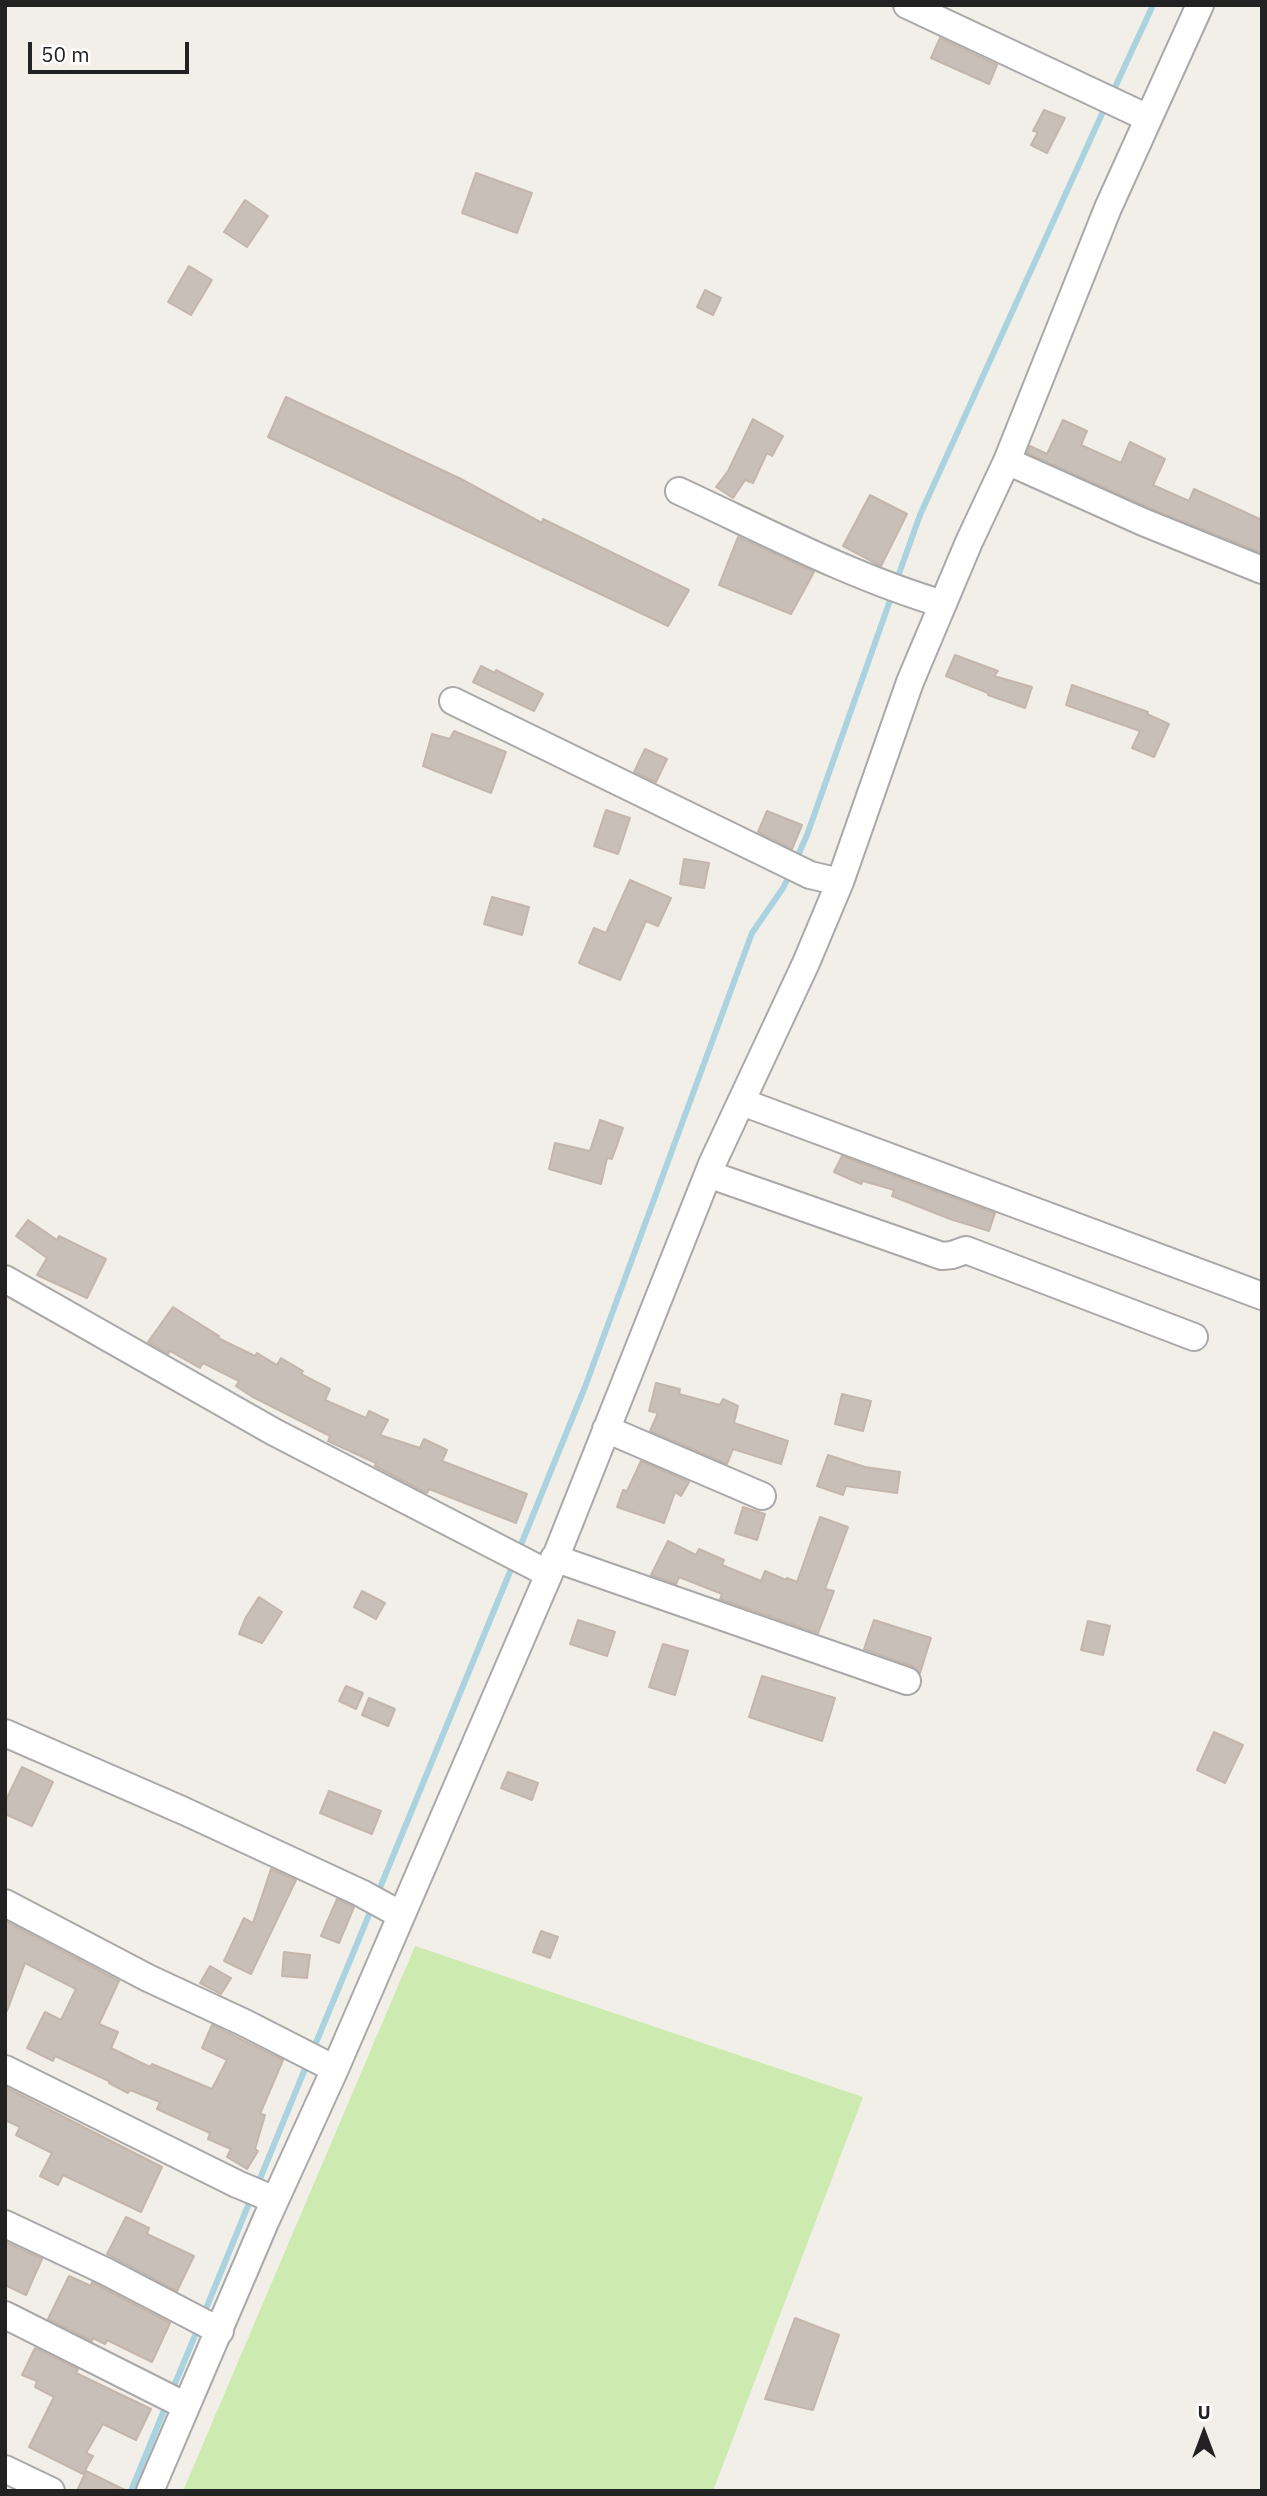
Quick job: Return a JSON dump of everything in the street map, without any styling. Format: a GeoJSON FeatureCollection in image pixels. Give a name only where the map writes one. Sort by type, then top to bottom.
{"type":"FeatureCollection","features":[{"type":"Feature","properties":{"kind":"street"},"geometry":{"type":"LineString","coordinates":[[907,5],[1149,118]]}},
{"type":"Feature","properties":{"kind":"street"},"geometry":{"type":"LineString","coordinates":[[150,2491],[177,2402],[216,2329],[271,2198],[318,2060],[395,1912],[535,1562],[606,1429],[708,1174],[806,963],[840,881],[910,682],[1007,461],[1108,208],[1199,5]]}},
{"type":"Feature","properties":{"kind":"street"},"geometry":{"type":"LineString","coordinates":[[1007,461],[1143,522],[1262,570]]}},
{"type":"Feature","properties":{"kind":"street"},"geometry":{"type":"LineString","coordinates":[[679,491],[916,597],[943,604]]}},
{"type":"Feature","properties":{"kind":"street"},"geometry":{"type":"LineString","coordinates":[[453,701],[810,875],[840,881]]}},
{"type":"Feature","properties":{"kind":"street"},"geometry":{"type":"LineString","coordinates":[[742,1102],[1262,1296]]}},
{"type":"Feature","properties":{"kind":"street"},"geometry":{"type":"LineString","coordinates":[[708,1174],[942,1256],[966,1250],[1194,1337]]}},
{"type":"Feature","properties":{"kind":"street"},"geometry":{"type":"LineString","coordinates":[[5,1279],[274,1432],[535,1562],[907,1681]]}},
{"type":"Feature","properties":{"kind":"street"},"geometry":{"type":"LineString","coordinates":[[606,1429],[762,1496]]}},
{"type":"Feature","properties":{"kind":"street"},"geometry":{"type":"LineString","coordinates":[[5,1733],[184,1811],[361,1893],[395,1912]]}},
{"type":"Feature","properties":{"kind":"street"},"geometry":{"type":"LineString","coordinates":[[5,1903],[148,1978],[318,2060]]}},
{"type":"Feature","properties":{"kind":"street"},"geometry":{"type":"LineString","coordinates":[[5,2069],[237,2184],[271,2198]]}},
{"type":"Feature","properties":{"kind":"street"},"geometry":{"type":"LineString","coordinates":[[5,2224],[216,2329]]}},
{"type":"Feature","properties":{"kind":"street"},"geometry":{"type":"LineString","coordinates":[[5,2315],[177,2402]]}},
{"type":"Feature","properties":{"kind":"street"},"geometry":{"type":"LineString","coordinates":[[5,2469],[51,2491]]}},
{"type":"Feature","properties":{"kind":"green space"},"geometry":{"type":"Polygon","coordinates":[[[415,1946],[863,2097],[713,2491],[183,2491],[415,1946]]]}},
{"type":"Feature","properties":{"kind":"building"},"geometry":{"type":"Polygon","coordinates":[[[940,38],[997,65],[989,84],[931,58],[940,38]]]}},
{"type":"Feature","properties":{"kind":"building"},"geometry":{"type":"Polygon","coordinates":[[[1044,110],[1065,118],[1047,153],[1031,145],[1038,132],[1033,131],[1044,110]]]}},
{"type":"Feature","properties":{"kind":"building"},"geometry":{"type":"Polygon","coordinates":[[[476,173],[532,193],[517,233],[462,213],[476,173]]]}},
{"type":"Feature","properties":{"kind":"building"},"geometry":{"type":"Polygon","coordinates":[[[245,200],[268,216],[247,247],[224,232],[245,200]]]}},
{"type":"Feature","properties":{"kind":"building"},"geometry":{"type":"Polygon","coordinates":[[[189,266],[212,280],[191,315],[168,302],[189,266]]]}},
{"type":"Feature","properties":{"kind":"building"},"geometry":{"type":"Polygon","coordinates":[[[705,290],[721,298],[713,315],[697,307],[705,290]]]}},
{"type":"Feature","properties":{"kind":"building"},"geometry":{"type":"Polygon","coordinates":[[[286,397],[461,479],[542,523],[543,519],[689,590],[668,626],[268,437],[286,397]]]}},
{"type":"Feature","properties":{"kind":"building"},"geometry":{"type":"Polygon","coordinates":[[[753,419],[783,436],[772,456],[767,453],[753,483],[745,480],[733,498],[716,487],[728,471],[753,419]]]}},
{"type":"Feature","properties":{"kind":"building"},"geometry":{"type":"Polygon","coordinates":[[[1063,420],[1087,431],[1081,445],[1121,463],[1130,442],[1165,459],[1153,485],[1189,501],[1194,489],[1262,520],[1262,553],[1149,508],[1027,453],[1030,446],[1047,454],[1063,420]]]}},
{"type":"Feature","properties":{"kind":"building"},"geometry":{"type":"Polygon","coordinates":[[[870,495],[907,514],[881,566],[843,546],[870,495]]]}},
{"type":"Feature","properties":{"kind":"building"},"geometry":{"type":"Polygon","coordinates":[[[738,537],[814,572],[791,614],[719,585],[738,537]]]}},
{"type":"Feature","properties":{"kind":"building"},"geometry":{"type":"Polygon","coordinates":[[[955,655],[998,671],[994,676],[1032,687],[1025,708],[946,676],[955,655]]]}},
{"type":"Feature","properties":{"kind":"building"},"geometry":{"type":"Polygon","coordinates":[[[481,666],[495,673],[496,670],[543,694],[534,711],[473,682],[481,666]]]}},
{"type":"Feature","properties":{"kind":"building"},"geometry":{"type":"Polygon","coordinates":[[[1072,685],[1148,712],[1147,714],[1169,724],[1154,757],[1132,748],[1140,731],[1066,705],[1072,685]]]}},
{"type":"Feature","properties":{"kind":"building"},"geometry":{"type":"Polygon","coordinates":[[[454,731],[506,752],[491,793],[423,766],[432,734],[450,739],[454,731]]]}},
{"type":"Feature","properties":{"kind":"building"},"geometry":{"type":"Polygon","coordinates":[[[645,749],[667,759],[656,782],[634,772],[645,749]]]}},
{"type":"Feature","properties":{"kind":"building"},"geometry":{"type":"Polygon","coordinates":[[[606,810],[630,818],[618,854],[594,846],[606,810]]]}},
{"type":"Feature","properties":{"kind":"building"},"geometry":{"type":"Polygon","coordinates":[[[767,811],[802,825],[792,849],[758,832],[767,811]]]}},
{"type":"Feature","properties":{"kind":"building"},"geometry":{"type":"Polygon","coordinates":[[[684,859],[709,863],[704,888],[680,884],[684,859]]]}},
{"type":"Feature","properties":{"kind":"building"},"geometry":{"type":"Polygon","coordinates":[[[630,880],[671,898],[658,926],[646,921],[620,980],[579,963],[594,928],[606,933],[630,880]]]}},
{"type":"Feature","properties":{"kind":"building"},"geometry":{"type":"Polygon","coordinates":[[[492,897],[529,907],[522,935],[484,924],[492,897]]]}},
{"type":"Feature","properties":{"kind":"building"},"geometry":{"type":"Polygon","coordinates":[[[600,1120],[623,1128],[612,1159],[607,1158],[601,1184],[549,1169],[555,1143],[590,1151],[600,1120]]]}},
{"type":"Feature","properties":{"kind":"building"},"geometry":{"type":"Polygon","coordinates":[[[842,1156],[995,1213],[989,1231],[892,1196],[894,1190],[863,1181],[861,1184],[834,1172],[842,1156]]]}},
{"type":"Feature","properties":{"kind":"building"},"geometry":{"type":"Polygon","coordinates":[[[28,1220],[57,1240],[59,1236],[106,1259],[87,1298],[37,1275],[47,1258],[16,1236],[28,1220]]]}},
{"type":"Feature","properties":{"kind":"building"},"geometry":{"type":"Polygon","coordinates":[[[173,1307],[219,1336],[218,1338],[255,1356],[257,1353],[277,1365],[281,1358],[303,1371],[301,1374],[330,1389],[325,1400],[366,1418],[369,1411],[388,1420],[380,1435],[420,1448],[424,1439],[447,1450],[442,1461],[527,1494],[516,1523],[429,1489],[427,1493],[422,1491],[375,1466],[376,1463],[328,1441],[330,1436],[251,1396],[236,1386],[239,1381],[203,1363],[200,1368],[148,1342],[173,1307]]]}},
{"type":"Feature","properties":{"kind":"building"},"geometry":{"type":"Polygon","coordinates":[[[656,1383],[680,1389],[679,1394],[720,1405],[723,1399],[738,1406],[734,1423],[788,1441],[781,1464],[733,1449],[727,1464],[650,1431],[658,1413],[649,1411],[656,1383]]]}},
{"type":"Feature","properties":{"kind":"building"},"geometry":{"type":"Polygon","coordinates":[[[842,1394],[871,1401],[863,1431],[835,1424],[842,1394]]]}},
{"type":"Feature","properties":{"kind":"building"},"geometry":{"type":"Polygon","coordinates":[[[828,1455],[865,1467],[900,1472],[897,1493],[846,1486],[843,1495],[817,1486],[828,1455]]]}},
{"type":"Feature","properties":{"kind":"building"},"geometry":{"type":"Polygon","coordinates":[[[641,1461],[689,1482],[681,1496],[675,1492],[664,1523],[617,1507],[623,1490],[627,1491],[641,1461]]]}},
{"type":"Feature","properties":{"kind":"building"},"geometry":{"type":"Polygon","coordinates":[[[743,1507],[765,1514],[757,1540],[735,1533],[743,1507]]]}},
{"type":"Feature","properties":{"kind":"building"},"geometry":{"type":"Polygon","coordinates":[[[820,1517],[848,1527],[825,1589],[834,1591],[818,1633],[720,1599],[722,1594],[679,1577],[676,1584],[651,1575],[668,1541],[696,1555],[699,1549],[724,1560],[722,1565],[761,1581],[765,1571],[797,1582],[820,1517]]]}},
{"type":"Feature","properties":{"kind":"building"},"geometry":{"type":"Polygon","coordinates":[[[362,1591],[385,1603],[376,1619],[354,1607],[362,1591]]]}},
{"type":"Feature","properties":{"kind":"building"},"geometry":{"type":"Polygon","coordinates":[[[259,1597],[282,1612],[262,1643],[239,1634],[259,1597]]]}},
{"type":"Feature","properties":{"kind":"building"},"geometry":{"type":"Polygon","coordinates":[[[578,1620],[615,1632],[607,1656],[570,1644],[578,1620]]]}},
{"type":"Feature","properties":{"kind":"building"},"geometry":{"type":"Polygon","coordinates":[[[874,1620],[931,1638],[920,1673],[912,1666],[864,1649],[874,1620]]]}},
{"type":"Feature","properties":{"kind":"building"},"geometry":{"type":"Polygon","coordinates":[[[1088,1621],[1110,1626],[1103,1655],[1081,1650],[1088,1621]]]}},
{"type":"Feature","properties":{"kind":"building"},"geometry":{"type":"Polygon","coordinates":[[[663,1644],[688,1651],[675,1695],[649,1687],[663,1644]]]}},
{"type":"Feature","properties":{"kind":"building"},"geometry":{"type":"Polygon","coordinates":[[[762,1676],[835,1698],[822,1741],[749,1717],[762,1676]]]}},
{"type":"Feature","properties":{"kind":"building"},"geometry":{"type":"Polygon","coordinates":[[[346,1686],[363,1693],[356,1709],[339,1701],[346,1686]]]}},
{"type":"Feature","properties":{"kind":"building"},"geometry":{"type":"Polygon","coordinates":[[[369,1698],[395,1709],[388,1726],[362,1715],[369,1698]]]}},
{"type":"Feature","properties":{"kind":"building"},"geometry":{"type":"Polygon","coordinates":[[[1214,1732],[1243,1745],[1225,1783],[1197,1770],[1214,1732]]]}},
{"type":"Feature","properties":{"kind":"building"},"geometry":{"type":"Polygon","coordinates":[[[22,1767],[53,1782],[32,1826],[5,1814],[5,1802],[22,1767]]]}},
{"type":"Feature","properties":{"kind":"building"},"geometry":{"type":"Polygon","coordinates":[[[508,1772],[538,1783],[532,1800],[501,1788],[508,1772]]]}},
{"type":"Feature","properties":{"kind":"building"},"geometry":{"type":"Polygon","coordinates":[[[329,1791],[381,1811],[372,1834],[320,1813],[329,1791]]]}},
{"type":"Feature","properties":{"kind":"building"},"geometry":{"type":"Polygon","coordinates":[[[271,1869],[296,1880],[251,1974],[224,1961],[244,1918],[253,1923],[271,1869]]]}},
{"type":"Feature","properties":{"kind":"building"},"geometry":{"type":"Polygon","coordinates":[[[337,1899],[354,1907],[339,1943],[321,1936],[337,1899]]]}},
{"type":"Feature","properties":{"kind":"building"},"geometry":{"type":"Polygon","coordinates":[[[5,1921],[119,1981],[99,2024],[118,2032],[111,2048],[150,2067],[152,2064],[212,2089],[227,2060],[202,2048],[212,2025],[283,2060],[260,2114],[265,2115],[255,2149],[258,2151],[247,2169],[227,2157],[231,2149],[208,2139],[210,2133],[157,2109],[160,2102],[130,2090],[128,2093],[109,2081],[55,2056],[53,2061],[27,2048],[45,2012],[61,2020],[76,1989],[25,1963],[5,2011],[5,1921]]]}},
{"type":"Feature","properties":{"kind":"building"},"geometry":{"type":"Polygon","coordinates":[[[541,1931],[558,1937],[550,1958],[533,1952],[541,1931]]]}},
{"type":"Feature","properties":{"kind":"building"},"geometry":{"type":"Polygon","coordinates":[[[284,1952],[310,1955],[307,1978],[282,1976],[284,1952]]]}},
{"type":"Feature","properties":{"kind":"building"},"geometry":{"type":"Polygon","coordinates":[[[210,1966],[231,1978],[221,1994],[200,1983],[210,1966]]]}},
{"type":"Feature","properties":{"kind":"building"},"geometry":{"type":"Polygon","coordinates":[[[5,2087],[162,2167],[141,2212],[63,2175],[58,2185],[40,2176],[52,2153],[16,2135],[20,2127],[5,2120],[5,2087]]]}},
{"type":"Feature","properties":{"kind":"building"},"geometry":{"type":"Polygon","coordinates":[[[126,2217],[149,2228],[147,2234],[194,2256],[177,2291],[107,2254],[126,2217]]]}},
{"type":"Feature","properties":{"kind":"building"},"geometry":{"type":"Polygon","coordinates":[[[5,2242],[42,2259],[26,2295],[5,2285],[5,2242]]]}},
{"type":"Feature","properties":{"kind":"building"},"geometry":{"type":"Polygon","coordinates":[[[69,2276],[91,2286],[92,2282],[170,2323],[152,2362],[107,2340],[105,2344],[93,2338],[92,2341],[48,2319],[69,2276]]]}},
{"type":"Feature","properties":{"kind":"building"},"geometry":{"type":"Polygon","coordinates":[[[795,2318],[839,2335],[813,2410],[765,2399],[795,2318]]]}},
{"type":"Feature","properties":{"kind":"building"},"geometry":{"type":"Polygon","coordinates":[[[35,2348],[78,2369],[76,2373],[151,2409],[136,2440],[103,2424],[86,2453],[93,2456],[83,2474],[29,2447],[54,2397],[35,2387],[37,2381],[22,2375],[35,2348]]]}},
{"type":"Feature","properties":{"kind":"building"},"geometry":{"type":"Polygon","coordinates":[[[86,2471],[127,2491],[77,2491],[86,2471]]]}},
{"type":"Feature","properties":{"kind":"waterway"},"geometry":{"type":"LineString","coordinates":[[1111,96],[1153,5]]}},
{"type":"Feature","properties":{"kind":"waterway"},"geometry":{"type":"LineString","coordinates":[[896,582],[920,515],[1106,105]]}},
{"type":"Feature","properties":{"kind":"waterway"},"geometry":{"type":"LineString","coordinates":[[795,862],[893,592]]}},
{"type":"Feature","properties":{"kind":"waterway"},"geometry":{"type":"LineString","coordinates":[[518,1552],[585,1387],[752,933],[791,872]]}},
{"type":"Feature","properties":{"kind":"waterway"},"geometry":{"type":"LineString","coordinates":[[377,1895],[514,1562]]}},
{"type":"Feature","properties":{"kind":"waterway"},"geometry":{"type":"LineString","coordinates":[[313,2050],[373,1905]]}},
{"type":"Feature","properties":{"kind":"waterway"},"geometry":{"type":"LineString","coordinates":[[257,2186],[307,2064]]}},
{"type":"Feature","properties":{"kind":"waterway"},"geometry":{"type":"LineString","coordinates":[[203,2316],[252,2196]]}},
{"type":"Feature","properties":{"kind":"waterway"},"geometry":{"type":"LineString","coordinates":[[171,2393],[199,2326]]}},
{"type":"Feature","properties":{"kind":"waterway"},"geometry":{"type":"LineString","coordinates":[[131,2491],[167,2403]]}}]}
